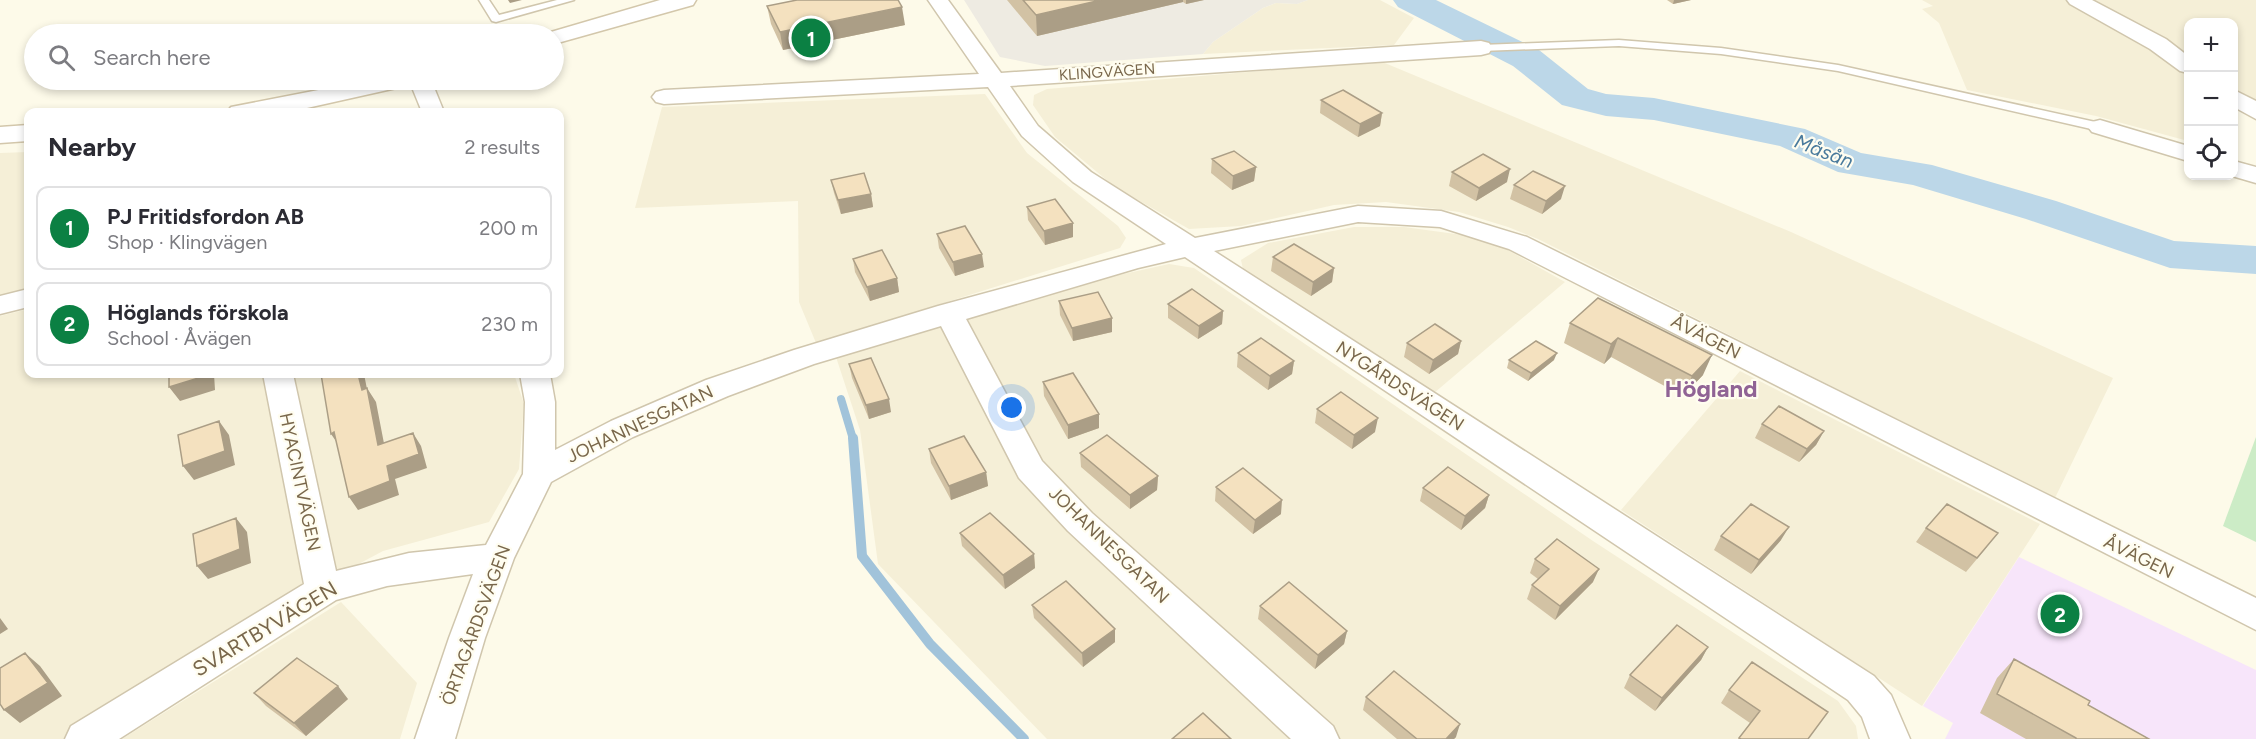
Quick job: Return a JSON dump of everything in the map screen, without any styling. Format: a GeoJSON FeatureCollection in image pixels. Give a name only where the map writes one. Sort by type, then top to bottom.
{"type":"FeatureCollection","features":[{"type":"Feature","properties":{"kind":"street"},"geometry":{"type":"LineString","coordinates":[[564,34],[685,0]]}},
{"type":"Feature","properties":{"kind":"street","name":"NYGÅRDSVÄGEN"},"geometry":{"type":"LineString","coordinates":[[938,0],[1030,130],[1082,177],[1861,688],[1877,707],[1890,739]]}},
{"type":"Feature","properties":{"kind":"street"},"geometry":{"type":"LineString","coordinates":[[2076,0],[2158,44],[2184,63]]}},
{"type":"Feature","properties":{"kind":"street","name":"KLINGVÄGEN"},"geometry":{"type":"LineString","coordinates":[[664,97],[995,80],[1481,48]]}},
{"type":"Feature","properties":{"kind":"street"},"geometry":{"type":"LineString","coordinates":[[267,108],[356,90]]}},
{"type":"Feature","properties":{"kind":"street"},"geometry":{"type":"LineString","coordinates":[[424,90],[431,108]]}},
{"type":"Feature","properties":{"kind":"street"},"geometry":{"type":"LineString","coordinates":[[2238,100],[2256,111]]}},
{"type":"Feature","properties":{"kind":"street"},"geometry":{"type":"LineString","coordinates":[[2100,127],[2184,153]]}},
{"type":"Feature","properties":{"kind":"street"},"geometry":{"type":"LineString","coordinates":[[0,135],[24,133]]}},
{"type":"Feature","properties":{"kind":"street"},"geometry":{"type":"LineString","coordinates":[[2238,169],[2256,175]]}},
{"type":"Feature","properties":{"kind":"street","name":"ÅVÄGEN"},"geometry":{"type":"LineString","coordinates":[[1191,249],[1333,217],[1358,214],[1408,215],[1479,229],[1518,243],[2256,615]]}},
{"type":"Feature","properties":{"kind":"street","name":"JOHANNESGATAN"},"geometry":{"type":"LineString","coordinates":[[539,474],[622,429],[717,388],[804,357],[1133,260],[1191,249]]}},
{"type":"Feature","properties":{"kind":"street"},"geometry":{"type":"LineString","coordinates":[[0,305],[24,299]]}},
{"type":"Feature","properties":{"kind":"street","name":"JOHANNESGATAN"},"geometry":{"type":"LineString","coordinates":[[948,313],[1030,469],[1080,522],[1319,739]]}},
{"type":"Feature","properties":{"kind":"street","name":"HYACINTVÄGEN"},"geometry":{"type":"LineString","coordinates":[[279,378],[323,590]]}},
{"type":"Feature","properties":{"kind":"street","name":"ÖRTAGÅRDSVÄGEN"},"geometry":{"type":"LineString","coordinates":[[435,739],[467,638],[497,558],[539,474],[540,402],[536,378]]}},
{"type":"Feature","properties":{"kind":"street","name":"SVARTBYVÄGEN"},"geometry":{"type":"LineString","coordinates":[[85,739],[323,590],[346,581],[396,570],[497,558]]}},
{"type":"Feature","properties":{"kind":"lane"},"geometry":{"type":"LineString","coordinates":[[484,0],[496,19],[569,0]]}},
{"type":"Feature","properties":{"kind":"lane","name":"KLINGVÄGEN"},"geometry":{"type":"LineString","coordinates":[[1481,48],[1619,43],[1721,51],[1838,68],[2100,127]]}},
{"type":"Feature","properties":{"kind":"shaded area"},"geometry":{"type":"Polygon","coordinates":[[[964,0],[1308,0],[1297,4],[1276,3],[1263,8],[1213,42],[1203,54],[1045,66],[1000,57],[964,0]]]}},
{"type":"Feature","properties":{"kind":"shaded area"},"geometry":{"type":"Polygon","coordinates":[[[1308,0],[1380,0],[1414,18],[1394,45],[1203,54],[1213,42],[1263,8],[1276,3],[1297,4],[1308,0]]]}},
{"type":"Feature","properties":{"kind":"shaded area"},"geometry":{"type":"Polygon","coordinates":[[[1922,0],[2066,0],[2074,3],[2145,44],[2184,73],[2184,140],[2096,116],[1967,90],[1939,23],[1922,9],[1933,6],[1922,0]]]}},
{"type":"Feature","properties":{"kind":"shaded area"},"geometry":{"type":"Polygon","coordinates":[[[2090,0],[2256,0],[2256,105],[2238,93],[2238,18],[2184,18],[2184,54],[2127,18],[2090,0]]]}},
{"type":"Feature","properties":{"kind":"shaded area"},"geometry":{"type":"Polygon","coordinates":[[[1380,61],[1791,232],[2113,378],[2055,498],[1538,239],[1508,227],[1459,212],[1386,202],[1334,205],[1241,226],[1189,229],[1115,187],[1055,137],[1033,105],[1034,95],[1047,89],[1380,61]]]}},
{"type":"Feature","properties":{"kind":"shaded area"},"geometry":{"type":"Polygon","coordinates":[[[985,94],[1027,153],[1118,226],[1126,238],[1120,248],[816,343],[799,302],[798,201],[635,208],[662,107],[985,94]]]}},
{"type":"Feature","properties":{"kind":"shaded area"},"geometry":{"type":"Polygon","coordinates":[[[24,152],[24,290],[0,296],[0,153],[24,152]]]}},
{"type":"Feature","properties":{"kind":"shaded area"},"geometry":{"type":"Polygon","coordinates":[[[1354,227],[1404,227],[1463,235],[1506,249],[1565,282],[1434,393],[1245,278],[1241,260],[1268,243],[1354,227]]]}},
{"type":"Feature","properties":{"kind":"shaded area"},"geometry":{"type":"Polygon","coordinates":[[[1169,264],[1194,268],[1593,541],[1838,701],[1856,726],[1858,739],[1047,739],[878,564],[860,430],[836,357],[1110,277],[1169,264]]]}},
{"type":"Feature","properties":{"kind":"shaded area"},"geometry":{"type":"Polygon","coordinates":[[[24,310],[24,378],[515,378],[524,404],[519,469],[489,522],[383,551],[280,606],[63,739],[0,739],[0,316],[24,310]]]}},
{"type":"Feature","properties":{"kind":"shaded area"},"geometry":{"type":"Polygon","coordinates":[[[1740,371],[2040,524],[1922,706],[1621,510],[1740,371]]]}},
{"type":"Feature","properties":{"kind":"shaded area"},"geometry":{"type":"Polygon","coordinates":[[[2019,557],[2256,670],[2256,739],[1945,739],[1953,723],[1923,706],[2019,557]]]}},
{"type":"Feature","properties":{"kind":"shaded area"},"geometry":{"type":"Polygon","coordinates":[[[341,602],[417,683],[400,739],[122,739],[341,602]]]}},
{"type":"Feature","properties":{"kind":"green space"},"geometry":{"type":"Polygon","coordinates":[[[2256,437],[2256,542],[2223,526],[2256,437]]]}},
{"type":"Feature","properties":{"kind":"building"},"geometry":{"type":"Polygon","coordinates":[[[797,0],[898,0],[902,7],[780,32],[767,6],[797,0]]]}},
{"type":"Feature","properties":{"kind":"building"},"geometry":{"type":"Polygon","coordinates":[[[1023,0],[1101,0],[1036,15],[1023,0]]]}},
{"type":"Feature","properties":{"kind":"building"},"geometry":{"type":"Polygon","coordinates":[[[1343,90],[1382,113],[1360,124],[1321,100],[1343,90]]]}},
{"type":"Feature","properties":{"kind":"building"},"geometry":{"type":"Polygon","coordinates":[[[1234,151],[1256,167],[1233,176],[1212,159],[1234,151]]]}},
{"type":"Feature","properties":{"kind":"building"},"geometry":{"type":"Polygon","coordinates":[[[1483,154],[1510,169],[1479,188],[1452,172],[1483,154]]]}},
{"type":"Feature","properties":{"kind":"building"},"geometry":{"type":"Polygon","coordinates":[[[1533,171],[1565,186],[1546,201],[1514,185],[1533,171]]]}},
{"type":"Feature","properties":{"kind":"building"},"geometry":{"type":"Polygon","coordinates":[[[864,173],[871,194],[838,200],[831,180],[864,173]]]}},
{"type":"Feature","properties":{"kind":"building"},"geometry":{"type":"Polygon","coordinates":[[[1055,199],[1073,223],[1044,231],[1027,207],[1055,199]]]}},
{"type":"Feature","properties":{"kind":"building"},"geometry":{"type":"Polygon","coordinates":[[[965,226],[982,254],[953,262],[937,234],[965,226]]]}},
{"type":"Feature","properties":{"kind":"building"},"geometry":{"type":"Polygon","coordinates":[[[1294,244],[1334,268],[1313,282],[1273,257],[1294,244]]]}},
{"type":"Feature","properties":{"kind":"building"},"geometry":{"type":"Polygon","coordinates":[[[882,250],[897,278],[867,287],[853,259],[882,250]]]}},
{"type":"Feature","properties":{"kind":"building"},"geometry":{"type":"Polygon","coordinates":[[[1192,289],[1223,311],[1199,326],[1168,304],[1192,289]]]}},
{"type":"Feature","properties":{"kind":"building"},"geometry":{"type":"Polygon","coordinates":[[[1098,292],[1112,318],[1072,328],[1059,301],[1098,292]]]}},
{"type":"Feature","properties":{"kind":"building"},"geometry":{"type":"Polygon","coordinates":[[[1598,298],[1712,355],[1692,376],[1618,338],[1611,344],[1570,323],[1598,298]]]}},
{"type":"Feature","properties":{"kind":"building"},"geometry":{"type":"Polygon","coordinates":[[[1435,324],[1461,341],[1433,360],[1407,343],[1435,324]]]}},
{"type":"Feature","properties":{"kind":"building"},"geometry":{"type":"Polygon","coordinates":[[[1261,338],[1294,361],[1270,376],[1238,353],[1261,338]]]}},
{"type":"Feature","properties":{"kind":"building"},"geometry":{"type":"Polygon","coordinates":[[[1536,341],[1557,353],[1531,373],[1509,360],[1536,341]]]}},
{"type":"Feature","properties":{"kind":"building"},"geometry":{"type":"Polygon","coordinates":[[[871,358],[889,399],[866,405],[849,364],[871,358]]]}},
{"type":"Feature","properties":{"kind":"building"},"geometry":{"type":"Polygon","coordinates":[[[1073,373],[1099,414],[1068,425],[1043,382],[1073,373]]]}},
{"type":"Feature","properties":{"kind":"building"},"geometry":{"type":"Polygon","coordinates":[[[169,378],[198,378],[169,387],[169,378]]]}},
{"type":"Feature","properties":{"kind":"building"},"geometry":{"type":"Polygon","coordinates":[[[322,378],[359,378],[362,390],[367,388],[378,445],[413,433],[419,454],[387,466],[390,481],[349,497],[334,432],[331,434],[322,378]]]}},
{"type":"Feature","properties":{"kind":"building"},"geometry":{"type":"Polygon","coordinates":[[[1341,392],[1378,418],[1354,435],[1317,409],[1341,392]]]}},
{"type":"Feature","properties":{"kind":"building"},"geometry":{"type":"Polygon","coordinates":[[[1779,406],[1824,431],[1807,449],[1762,424],[1779,406]]]}},
{"type":"Feature","properties":{"kind":"building"},"geometry":{"type":"Polygon","coordinates":[[[219,421],[225,451],[183,466],[178,435],[219,421]]]}},
{"type":"Feature","properties":{"kind":"building"},"geometry":{"type":"Polygon","coordinates":[[[1107,435],[1158,476],[1130,495],[1080,453],[1107,435]]]}},
{"type":"Feature","properties":{"kind":"building"},"geometry":{"type":"Polygon","coordinates":[[[964,436],[986,472],[949,486],[929,449],[964,436]]]}},
{"type":"Feature","properties":{"kind":"building"},"geometry":{"type":"Polygon","coordinates":[[[1448,467],[1489,495],[1465,516],[1423,488],[1448,467]]]}},
{"type":"Feature","properties":{"kind":"building"},"geometry":{"type":"Polygon","coordinates":[[[1243,468],[1282,500],[1255,520],[1216,487],[1243,468]]]}},
{"type":"Feature","properties":{"kind":"building"},"geometry":{"type":"Polygon","coordinates":[[[1751,504],[1789,527],[1759,560],[1721,536],[1751,504]]]}},
{"type":"Feature","properties":{"kind":"building"},"geometry":{"type":"Polygon","coordinates":[[[1947,504],[1998,533],[1977,558],[1926,528],[1947,504]]]}},
{"type":"Feature","properties":{"kind":"building"},"geometry":{"type":"Polygon","coordinates":[[[990,513],[1034,554],[1003,575],[960,533],[990,513]]]}},
{"type":"Feature","properties":{"kind":"building"},"geometry":{"type":"Polygon","coordinates":[[[236,518],[240,549],[197,566],[193,534],[236,518]]]}},
{"type":"Feature","properties":{"kind":"building"},"geometry":{"type":"Polygon","coordinates":[[[1557,539],[1599,569],[1560,606],[1532,585],[1549,569],[1535,559],[1557,539]]]}},
{"type":"Feature","properties":{"kind":"building"},"geometry":{"type":"Polygon","coordinates":[[[1066,581],[1115,629],[1082,653],[1032,605],[1066,581]]]}},
{"type":"Feature","properties":{"kind":"building"},"geometry":{"type":"Polygon","coordinates":[[[1289,582],[1347,631],[1318,655],[1260,606],[1289,582]]]}},
{"type":"Feature","properties":{"kind":"building"},"geometry":{"type":"Polygon","coordinates":[[[1677,625],[1708,647],[1662,698],[1630,675],[1677,625]]]}},
{"type":"Feature","properties":{"kind":"building"},"geometry":{"type":"Polygon","coordinates":[[[25,653],[48,683],[4,710],[0,704],[0,668],[25,653]]]}},
{"type":"Feature","properties":{"kind":"building"},"geometry":{"type":"Polygon","coordinates":[[[297,658],[338,686],[294,723],[254,693],[297,658]]]}},
{"type":"Feature","properties":{"kind":"building"},"geometry":{"type":"Polygon","coordinates":[[[2014,659],[2090,701],[2088,705],[2149,739],[2076,739],[1997,694],[2014,659]]]}},
{"type":"Feature","properties":{"kind":"building"},"geometry":{"type":"Polygon","coordinates":[[[1752,662],[1828,712],[1808,739],[1739,738],[1760,711],[1729,690],[1752,662]]]}},
{"type":"Feature","properties":{"kind":"building"},"geometry":{"type":"Polygon","coordinates":[[[1394,671],[1460,724],[1446,739],[1417,739],[1366,697],[1394,671]]]}},
{"type":"Feature","properties":{"kind":"building"},"geometry":{"type":"Polygon","coordinates":[[[1203,713],[1231,739],[1172,739],[1203,713]]]}},
{"type":"Feature","properties":{"kind":"waterway","name":"Måsån"},"geometry":{"type":"LineString","coordinates":[[1410,0],[1526,58],[1575,97],[1606,105],[1654,109],[1791,137],[1852,164],[1918,174],[2041,210],[2170,254],[2256,260]]}},
{"type":"Feature","properties":{"kind":"waterway"},"geometry":{"type":"LineString","coordinates":[[841,399],[853,439]]}},
{"type":"Feature","properties":{"kind":"waterway"},"geometry":{"type":"LineString","coordinates":[[853,438],[862,556],[930,644],[1024,739]]}},
{"type":"Feature","properties":{"kind":"place","name":"PJ Fritidsfordon AB"},"geometry":{"type":"Point","coordinates":[811,38]}},
{"type":"Feature","properties":{"kind":"place","name":"Höglands förskola"},"geometry":{"type":"Point","coordinates":[2060,614]}},
{"type":"Feature","properties":{"kind":"district","name":"Högland"},"geometry":{"type":"Point","coordinates":[1711,389]}}]}
